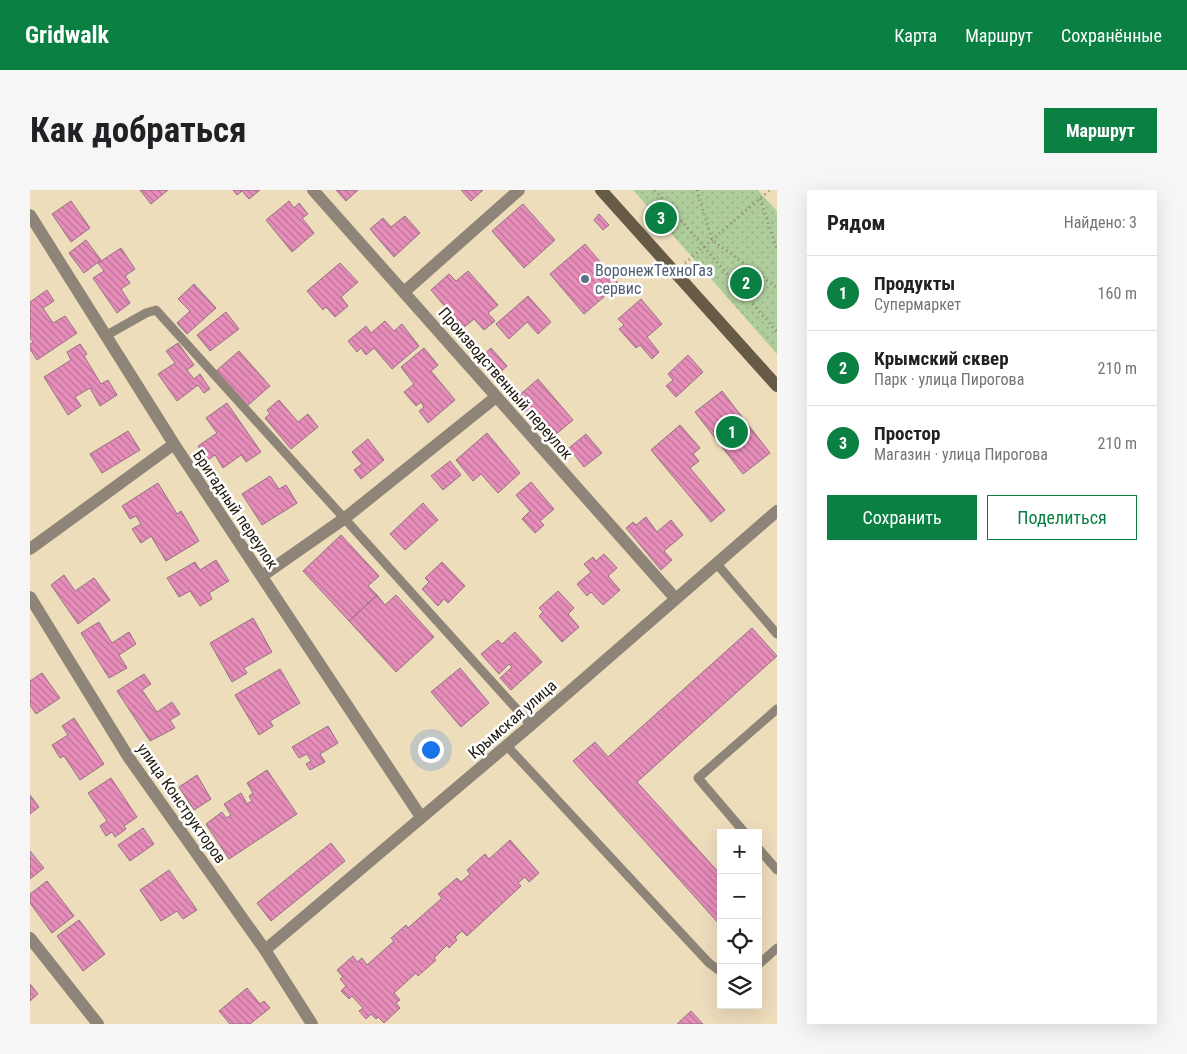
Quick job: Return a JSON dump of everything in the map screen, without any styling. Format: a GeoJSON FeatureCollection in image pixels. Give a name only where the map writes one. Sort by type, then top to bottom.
{"type":"FeatureCollection","features":[{"type":"Feature","properties":{"kind":"street","name":"Производственный переулок"},"geometry":{"type":"LineString","coordinates":[[313,190],[675,598]]}},
{"type":"Feature","properties":{"kind":"street"},"geometry":{"type":"LineString","coordinates":[[404,292],[519,190]]}},
{"type":"Feature","properties":{"kind":"street"},"geometry":{"type":"LineString","coordinates":[[601,190],[777,386]]}},
{"type":"Feature","properties":{"kind":"street","name":"Бригадный переулок"},"geometry":{"type":"LineString","coordinates":[[30,215],[174,444],[421,817]]}},
{"type":"Feature","properties":{"kind":"street"},"geometry":{"type":"LineString","coordinates":[[262,576],[345,518],[496,397]]}},
{"type":"Feature","properties":{"kind":"street"},"geometry":{"type":"LineString","coordinates":[[30,550],[174,444]]}},
{"type":"Feature","properties":{"kind":"street","name":"Крымская улица"},"geometry":{"type":"LineString","coordinates":[[265,950],[507,746],[777,511]]}},
{"type":"Feature","properties":{"kind":"street","name":"улица Конструкторов"},"geometry":{"type":"LineString","coordinates":[[30,597],[129,758],[265,950],[312,1024]]}},
{"type":"Feature","properties":{"kind":"street"},"geometry":{"type":"LineString","coordinates":[[30,938],[98,1024]]}},
{"type":"Feature","properties":{"kind":"lane"},"geometry":{"type":"LineString","coordinates":[[107,336],[146,313],[156,310],[251,418],[345,518],[531,725]]}},
{"type":"Feature","properties":{"kind":"lane"},"geometry":{"type":"LineString","coordinates":[[716,563],[777,634]]}},
{"type":"Feature","properties":{"kind":"lane"},"geometry":{"type":"LineString","coordinates":[[742,829],[698,778],[777,709]]}},
{"type":"Feature","properties":{"kind":"lane"},"geometry":{"type":"LineString","coordinates":[[507,746],[709,963],[717,969]]}},
{"type":"Feature","properties":{"kind":"lane"},"geometry":{"type":"LineString","coordinates":[[762,853],[777,870]]}},
{"type":"Feature","properties":{"kind":"lane"},"geometry":{"type":"LineString","coordinates":[[759,964],[777,948]]}},
{"type":"Feature","properties":{"kind":"path"},"geometry":{"type":"LineString","coordinates":[[655,190],[777,332]]}},
{"type":"Feature","properties":{"kind":"path"},"geometry":{"type":"LineString","coordinates":[[697,190],[712,240],[777,288]]}},
{"type":"Feature","properties":{"kind":"path"},"geometry":{"type":"LineString","coordinates":[[675,272],[770,190]]}},
{"type":"Feature","properties":{"kind":"path"},"geometry":{"type":"LineString","coordinates":[[760,199],[777,249]]}},
{"type":"Feature","properties":{"kind":"green space"},"geometry":{"type":"Polygon","coordinates":[[[633,190],[758,190],[777,211],[777,354],[633,190]]]}},
{"type":"Feature","properties":{"kind":"building"},"geometry":{"type":"Polygon","coordinates":[[[140,190],[168,190],[151,204],[140,190]]]}},
{"type":"Feature","properties":{"kind":"building"},"geometry":{"type":"Polygon","coordinates":[[[233,190],[260,190],[249,199],[242,191],[237,195],[233,190]]]}},
{"type":"Feature","properties":{"kind":"building"},"geometry":{"type":"Polygon","coordinates":[[[336,190],[358,190],[346,201],[336,190]]]}},
{"type":"Feature","properties":{"kind":"building"},"geometry":{"type":"Polygon","coordinates":[[[461,190],[483,190],[471,201],[461,190]]]}},
{"type":"Feature","properties":{"kind":"building"},"geometry":{"type":"Polygon","coordinates":[[[71,201],[90,228],[71,242],[52,214],[71,201]]]}},
{"type":"Feature","properties":{"kind":"building"},"geometry":{"type":"Polygon","coordinates":[[[289,201],[294,208],[299,203],[308,214],[302,218],[314,233],[292,252],[266,220],[289,201]]]}},
{"type":"Feature","properties":{"kind":"building"},"geometry":{"type":"Polygon","coordinates":[[[523,204],[555,240],[524,268],[492,231],[523,204]]]}},
{"type":"Feature","properties":{"kind":"building"},"geometry":{"type":"Polygon","coordinates":[[[658,204],[674,223],[663,232],[647,213],[658,204]]]}},
{"type":"Feature","properties":{"kind":"building"},"geometry":{"type":"Polygon","coordinates":[[[599,214],[609,225],[603,230],[594,220],[599,214]]]}},
{"type":"Feature","properties":{"kind":"building"},"geometry":{"type":"Polygon","coordinates":[[[405,216],[420,233],[394,257],[370,229],[383,218],[391,227],[405,216]]]}},
{"type":"Feature","properties":{"kind":"building"},"geometry":{"type":"Polygon","coordinates":[[[86,240],[101,260],[84,273],[69,253],[86,240]]]}},
{"type":"Feature","properties":{"kind":"building","name":"ВоронежТехноГаз сервис"},"geometry":{"type":"Polygon","coordinates":[[[585,244],[619,284],[584,314],[550,274],[585,244]]]}},
{"type":"Feature","properties":{"kind":"building"},"geometry":{"type":"Polygon","coordinates":[[[121,248],[135,269],[125,276],[130,283],[121,289],[130,303],[117,313],[93,278],[104,271],[98,263],[121,248]]]}},
{"type":"Feature","properties":{"kind":"building"},"geometry":{"type":"Polygon","coordinates":[[[340,263],[358,282],[341,297],[348,306],[335,317],[326,307],[323,310],[307,291],[340,263]]]}},
{"type":"Feature","properties":{"kind":"building"},"geometry":{"type":"Polygon","coordinates":[[[468,271],[498,305],[488,313],[495,321],[484,330],[474,319],[463,328],[431,290],[449,274],[456,281],[468,271]]]}},
{"type":"Feature","properties":{"kind":"building"},"geometry":{"type":"Polygon","coordinates":[[[194,284],[216,308],[187,334],[177,323],[190,311],[178,299],[194,284]]]}},
{"type":"Feature","properties":{"kind":"building"},"geometry":{"type":"Polygon","coordinates":[[[47,290],[54,301],[43,308],[53,323],[65,316],[77,333],[37,360],[30,349],[30,344],[33,342],[30,338],[30,302],[47,290]]]}},
{"type":"Feature","properties":{"kind":"building"},"geometry":{"type":"Polygon","coordinates":[[[528,296],[551,322],[538,334],[527,322],[509,339],[496,324],[528,296]]]}},
{"type":"Feature","properties":{"kind":"building"},"geometry":{"type":"Polygon","coordinates":[[[641,299],[662,324],[647,337],[659,352],[652,359],[640,345],[636,348],[619,329],[624,325],[618,319],[641,299]]]}},
{"type":"Feature","properties":{"kind":"building"},"geometry":{"type":"Polygon","coordinates":[[[226,312],[239,329],[210,351],[197,335],[226,312]]]}},
{"type":"Feature","properties":{"kind":"building"},"geometry":{"type":"Polygon","coordinates":[[[385,321],[394,331],[402,324],[419,346],[392,369],[374,348],[366,355],[361,348],[357,352],[348,341],[366,326],[371,333],[385,321]]]}},
{"type":"Feature","properties":{"kind":"building"},"geometry":{"type":"Polygon","coordinates":[[[178,343],[194,365],[187,370],[194,379],[200,374],[210,389],[204,393],[198,385],[177,401],[158,374],[175,363],[166,351],[178,343]]]}},
{"type":"Feature","properties":{"kind":"building"},"geometry":{"type":"Polygon","coordinates":[[[80,344],[87,354],[84,356],[101,384],[108,380],[117,395],[100,406],[90,388],[75,397],[81,406],[68,415],[44,377],[71,360],[67,352],[80,344]]]}},
{"type":"Feature","properties":{"kind":"building"},"geometry":{"type":"Polygon","coordinates":[[[424,348],[438,365],[431,371],[455,400],[428,423],[419,411],[424,407],[421,402],[416,406],[404,392],[414,384],[401,367],[424,348]]]}},
{"type":"Feature","properties":{"kind":"building"},"geometry":{"type":"Polygon","coordinates":[[[491,348],[507,366],[496,376],[479,359],[491,348]]]}},
{"type":"Feature","properties":{"kind":"building"},"geometry":{"type":"Polygon","coordinates":[[[239,351],[270,386],[247,406],[216,371],[239,351]]]}},
{"type":"Feature","properties":{"kind":"building"},"geometry":{"type":"Polygon","coordinates":[[[688,355],[703,372],[676,397],[666,386],[673,380],[668,374],[688,355]]]}},
{"type":"Feature","properties":{"kind":"building"},"geometry":{"type":"Polygon","coordinates":[[[538,379],[573,420],[555,435],[535,412],[529,416],[515,399],[538,379]]]}},
{"type":"Feature","properties":{"kind":"building"},"geometry":{"type":"Polygon","coordinates":[[[722,391],[770,453],[743,474],[695,412],[722,391]]]}},
{"type":"Feature","properties":{"kind":"building"},"geometry":{"type":"Polygon","coordinates":[[[279,400],[298,422],[308,414],[318,427],[291,449],[265,418],[270,414],[267,410],[279,400]]]}},
{"type":"Feature","properties":{"kind":"building"},"geometry":{"type":"Polygon","coordinates":[[[227,403],[261,452],[246,462],[241,455],[223,468],[215,455],[208,460],[198,446],[217,433],[206,418],[227,403]]]}},
{"type":"Feature","properties":{"kind":"building"},"geometry":{"type":"Polygon","coordinates":[[[680,425],[700,448],[693,454],[699,461],[690,468],[725,510],[711,522],[651,450],[680,425]]]}},
{"type":"Feature","properties":{"kind":"building"},"geometry":{"type":"Polygon","coordinates":[[[128,431],[140,450],[102,473],[90,454],[128,431]]]}},
{"type":"Feature","properties":{"kind":"building"},"geometry":{"type":"Polygon","coordinates":[[[487,433],[520,473],[498,493],[481,474],[473,481],[456,460],[487,433]]]}},
{"type":"Feature","properties":{"kind":"building"},"geometry":{"type":"Polygon","coordinates":[[[586,434],[602,453],[584,467],[569,448],[586,434]]]}},
{"type":"Feature","properties":{"kind":"building"},"geometry":{"type":"Polygon","coordinates":[[[368,439],[384,460],[361,479],[354,470],[362,464],[352,452],[368,439]]]}},
{"type":"Feature","properties":{"kind":"building"},"geometry":{"type":"Polygon","coordinates":[[[450,461],[461,475],[443,490],[431,476],[450,461]]]}},
{"type":"Feature","properties":{"kind":"building"},"geometry":{"type":"Polygon","coordinates":[[[270,476],[279,489],[286,485],[297,503],[262,525],[242,494],[270,476]]]}},
{"type":"Feature","properties":{"kind":"building"},"geometry":{"type":"Polygon","coordinates":[[[531,482],[554,509],[540,521],[544,525],[535,533],[522,519],[530,511],[516,495],[531,482]]]}},
{"type":"Feature","properties":{"kind":"building"},"geometry":{"type":"Polygon","coordinates":[[[158,483],[177,514],[181,511],[199,541],[166,561],[151,536],[141,543],[132,529],[141,524],[136,516],[130,519],[122,506],[158,483]]]}},
{"type":"Feature","properties":{"kind":"building"},"geometry":{"type":"Polygon","coordinates":[[[423,503],[438,520],[405,550],[390,534],[423,503]]]}},
{"type":"Feature","properties":{"kind":"building"},"geometry":{"type":"Polygon","coordinates":[[[646,517],[657,532],[671,520],[683,535],[664,551],[672,560],[661,570],[626,528],[633,522],[636,525],[646,517]]]}},
{"type":"Feature","properties":{"kind":"building"},"geometry":{"type":"Polygon","coordinates":[[[341,535],[379,576],[368,586],[377,595],[349,621],[303,571],[341,535]]]}},
{"type":"Feature","properties":{"kind":"building"},"geometry":{"type":"Polygon","coordinates":[[[604,554],[617,568],[608,576],[620,590],[603,605],[591,592],[587,596],[577,584],[591,572],[584,564],[593,557],[596,561],[604,554]]]}},
{"type":"Feature","properties":{"kind":"building"},"geometry":{"type":"Polygon","coordinates":[[[216,560],[229,581],[209,593],[212,599],[200,606],[190,591],[179,597],[167,578],[195,562],[200,570],[216,560]]]}},
{"type":"Feature","properties":{"kind":"building"},"geometry":{"type":"Polygon","coordinates":[[[442,562],[465,586],[448,603],[444,599],[438,606],[422,589],[429,582],[425,578],[442,562]]]}},
{"type":"Feature","properties":{"kind":"building"},"geometry":{"type":"Polygon","coordinates":[[[64,575],[75,591],[94,578],[110,600],[78,624],[51,585],[64,575]]]}},
{"type":"Feature","properties":{"kind":"building"},"geometry":{"type":"Polygon","coordinates":[[[558,591],[574,608],[568,614],[579,627],[562,642],[539,616],[543,612],[539,608],[558,591]]]}},
{"type":"Feature","properties":{"kind":"building"},"geometry":{"type":"Polygon","coordinates":[[[377,595],[385,605],[396,595],[434,637],[396,672],[349,621],[377,595]]]}},
{"type":"Feature","properties":{"kind":"building"},"geometry":{"type":"Polygon","coordinates":[[[253,618],[272,652],[244,668],[247,673],[232,682],[210,643],[253,618]]]}},
{"type":"Feature","properties":{"kind":"building"},"geometry":{"type":"Polygon","coordinates":[[[99,622],[112,643],[129,632],[136,644],[119,655],[127,668],[109,678],[81,633],[99,622]]]}},
{"type":"Feature","properties":{"kind":"building"},"geometry":{"type":"Polygon","coordinates":[[[752,628],[777,656],[637,782],[717,871],[717,922],[573,761],[595,742],[608,757],[752,628]]]}},
{"type":"Feature","properties":{"kind":"building"},"geometry":{"type":"Polygon","coordinates":[[[515,632],[542,662],[511,690],[500,678],[512,667],[509,664],[499,674],[481,654],[498,640],[502,644],[515,632]]]}},
{"type":"Feature","properties":{"kind":"building"},"geometry":{"type":"Polygon","coordinates":[[[460,668],[489,703],[461,727],[431,692],[460,668]]]}},
{"type":"Feature","properties":{"kind":"building"},"geometry":{"type":"Polygon","coordinates":[[[280,669],[300,703],[270,721],[273,726],[259,735],[235,695],[280,669]]]}},
{"type":"Feature","properties":{"kind":"building"},"geometry":{"type":"Polygon","coordinates":[[[42,673],[60,698],[36,714],[30,705],[30,681],[42,673]]]}},
{"type":"Feature","properties":{"kind":"building"},"geometry":{"type":"Polygon","coordinates":[[[144,674],[151,684],[142,690],[157,712],[172,702],[180,714],[170,720],[175,728],[150,741],[117,691],[144,674]]]}},
{"type":"Feature","properties":{"kind":"building"},"geometry":{"type":"Polygon","coordinates":[[[74,718],[104,764],[80,780],[64,756],[60,758],[52,745],[68,735],[62,726],[74,718]]]}},
{"type":"Feature","properties":{"kind":"building"},"geometry":{"type":"Polygon","coordinates":[[[328,726],[338,743],[320,754],[325,762],[310,770],[306,764],[311,761],[307,754],[299,758],[292,747],[328,726]]]}},
{"type":"Feature","properties":{"kind":"building"},"geometry":{"type":"Polygon","coordinates":[[[267,770],[297,814],[229,859],[206,824],[222,812],[226,818],[231,815],[224,804],[241,793],[247,804],[252,801],[249,796],[253,793],[247,783],[267,770]]]}},
{"type":"Feature","properties":{"kind":"building"},"geometry":{"type":"Polygon","coordinates":[[[197,775],[211,799],[194,810],[179,787],[197,775]]]}},
{"type":"Feature","properties":{"kind":"building"},"geometry":{"type":"Polygon","coordinates":[[[111,778],[137,817],[124,826],[126,829],[115,837],[112,832],[106,836],[100,826],[107,821],[88,793],[111,778]]]}},
{"type":"Feature","properties":{"kind":"building"},"geometry":{"type":"Polygon","coordinates":[[[30,795],[39,807],[30,814],[30,795]]]}},
{"type":"Feature","properties":{"kind":"building"},"geometry":{"type":"Polygon","coordinates":[[[143,828],[154,844],[130,861],[118,845],[143,828]]]}},
{"type":"Feature","properties":{"kind":"building"},"geometry":{"type":"Polygon","coordinates":[[[510,840],[539,873],[529,882],[525,877],[518,883],[521,886],[467,936],[462,931],[455,937],[457,940],[449,948],[447,945],[434,958],[436,960],[418,976],[416,973],[394,993],[400,1000],[396,1003],[400,1008],[384,1023],[378,1017],[376,1019],[371,1014],[366,1019],[359,1011],[363,1008],[352,996],[349,999],[341,991],[346,986],[340,979],[343,977],[337,970],[353,956],[357,962],[362,958],[367,965],[394,941],[391,938],[406,925],[408,928],[442,898],[438,894],[457,878],[461,882],[470,874],[467,870],[485,854],[489,859],[510,840]]]}},
{"type":"Feature","properties":{"kind":"building"},"geometry":{"type":"Polygon","coordinates":[[[331,843],[345,861],[271,921],[257,903],[331,843]]]}},
{"type":"Feature","properties":{"kind":"building"},"geometry":{"type":"Polygon","coordinates":[[[30,851],[44,868],[30,879],[30,851]]]}},
{"type":"Feature","properties":{"kind":"building"},"geometry":{"type":"Polygon","coordinates":[[[169,870],[197,910],[183,919],[177,911],[161,921],[140,890],[169,870]]]}},
{"type":"Feature","properties":{"kind":"building"},"geometry":{"type":"Polygon","coordinates":[[[47,881],[74,916],[52,933],[30,903],[30,894],[47,881]]]}},
{"type":"Feature","properties":{"kind":"building"},"geometry":{"type":"Polygon","coordinates":[[[79,920],[105,954],[83,971],[57,936],[79,920]]]}},
{"type":"Feature","properties":{"kind":"building"},"geometry":{"type":"Polygon","coordinates":[[[30,984],[38,994],[30,1001],[30,984]]]}},
{"type":"Feature","properties":{"kind":"building"},"geometry":{"type":"Polygon","coordinates":[[[247,988],[260,1004],[264,1001],[270,1008],[250,1024],[230,1024],[219,1011],[247,988]]]}},
{"type":"Feature","properties":{"kind":"building"},"geometry":{"type":"Polygon","coordinates":[[[691,1011],[703,1024],[677,1024],[691,1011]]]}},
{"type":"Feature","properties":{"kind":"place","name":"Простор"},"geometry":{"type":"Point","coordinates":[661,218]}},
{"type":"Feature","properties":{"kind":"place","name":"ВоронежТехноГаз сервис"},"geometry":{"type":"Point","coordinates":[585,279]}},
{"type":"Feature","properties":{"kind":"place","name":"Крымский сквер"},"geometry":{"type":"Point","coordinates":[746,283]}},
{"type":"Feature","properties":{"kind":"place","name":"Продукты"},"geometry":{"type":"Point","coordinates":[732,432]}}]}
